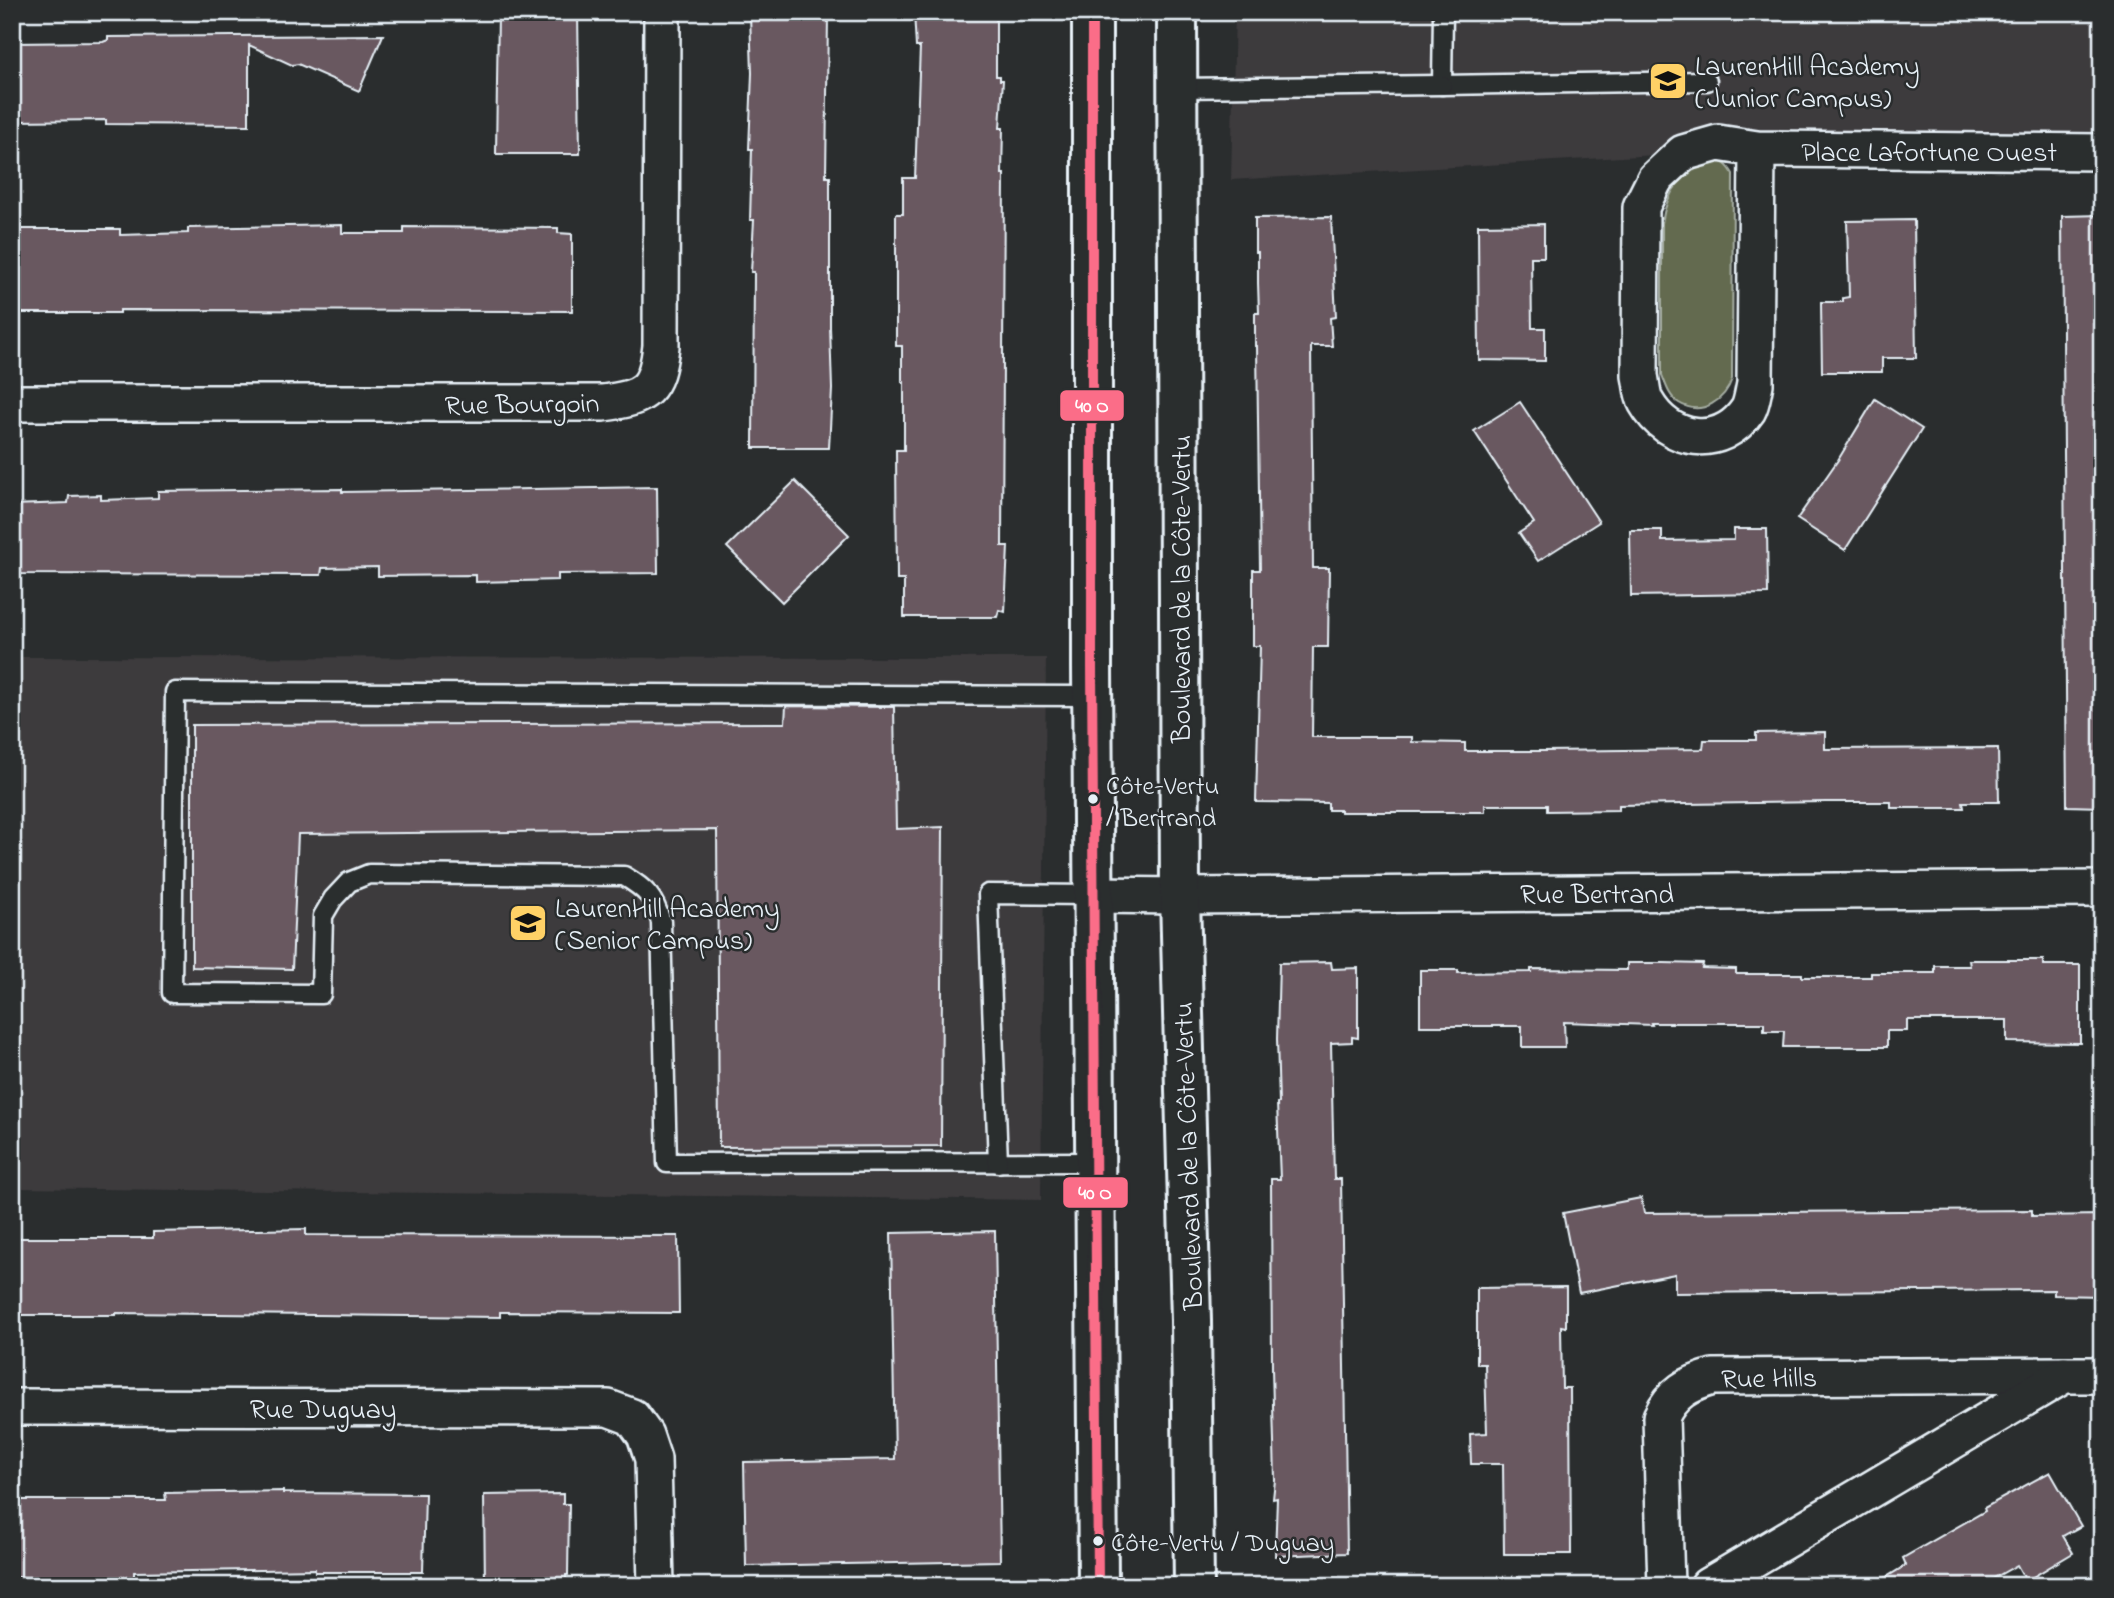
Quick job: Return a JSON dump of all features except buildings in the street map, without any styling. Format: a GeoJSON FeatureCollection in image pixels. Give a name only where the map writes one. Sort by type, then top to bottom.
{"type":"FeatureCollection","features":[{"type":"Feature","properties":{"kind":"main road"},"geometry":{"type":"LineString","coordinates":[[1092,12],[1092,696],[1098,1586]]}},
{"type":"Feature","properties":{"kind":"main road","name":"Boulevard de la Côte-Vertu"},"geometry":{"type":"LineString","coordinates":[[1177,12],[1180,896],[1191,1321],[1194,1586]]}},
{"type":"Feature","properties":{"kind":"street","name":"Rue Bourgoin"},"geometry":{"type":"LineString","coordinates":[[12,403],[591,403],[630,400],[649,389],[658,372],[661,345],[662,12]]}},
{"type":"Feature","properties":{"kind":"street","name":"Place Lafortune Ouest"},"geometry":{"type":"LineString","coordinates":[[1757,149],[1755,384],[1749,408],[1731,429],[1709,438],[1686,435],[1660,420],[1645,401],[1640,376],[1641,208],[1655,179],[1683,153],[1718,143],[1757,149],[2102,152]]}},
{"type":"Feature","properties":{"kind":"street","name":"Rue Bertrand"},"geometry":{"type":"LineString","coordinates":[[1093,895],[2102,889]]}},
{"type":"Feature","properties":{"kind":"street"},"geometry":{"type":"LineString","coordinates":[[1726,1581],[2064,1375]]}},
{"type":"Feature","properties":{"kind":"street","name":"Rue Hills"},"geometry":{"type":"LineString","coordinates":[[1666,1586],[1661,1417],[1677,1392],[1694,1382],[1713,1377],[2102,1375]]}},
{"type":"Feature","properties":{"kind":"street","name":"Rue Duguay"},"geometry":{"type":"LineString","coordinates":[[12,1407],[608,1408],[632,1417],[645,1435],[653,1459],[656,1586]]}},
{"type":"Feature","properties":{"kind":"lane"},"geometry":{"type":"LineString","coordinates":[[1442,85],[1443,12]]}},
{"type":"Feature","properties":{"kind":"lane"},"geometry":{"type":"LineString","coordinates":[[1178,88],[1707,80]]}},
{"type":"Feature","properties":{"kind":"lane"},"geometry":{"type":"LineString","coordinates":[[1092,696],[175,692],[172,993],[321,994],[323,916],[333,899],[349,882],[369,874],[624,876],[641,887],[655,902],[661,922],[667,1163],[1097,1162]]}},
{"type":"Feature","properties":{"kind":"lane"},"geometry":{"type":"LineString","coordinates":[[998,1163],[988,894],[1093,895]]}},
{"type":"Feature","properties":{"kind":"shaded area","name":"LaurenHill Academy (Junior Campus)"},"geometry":{"type":"Polygon","coordinates":[[[1235,12],[2102,12],[2102,152],[1757,149],[1231,180],[1235,12]]]}},
{"type":"Feature","properties":{"kind":"shaded area","name":"LaurenHill Academy (Senior Campus)"},"geometry":{"type":"Polygon","coordinates":[[[12,657],[1046,658],[1041,1200],[12,1188],[12,657]]]}},
{"type":"Feature","properties":{"kind":"green space"},"geometry":{"type":"Polygon","coordinates":[[[1713,160],[1725,164],[1733,174],[1732,379],[1718,400],[1696,408],[1679,403],[1668,390],[1662,375],[1662,223],[1668,201],[1678,184],[1693,171],[1713,160]]]}},
{"type":"Feature","properties":{"kind":"transit line"},"geometry":{"type":"LineString","coordinates":[[1092,12],[1092,667],[1098,1586]]}},
{"type":"Feature","properties":{"kind":"place","name":"LaurenHill Academy (Junior Campus)"},"geometry":{"type":"Point","coordinates":[1668,81]}},
{"type":"Feature","properties":{"kind":"place","name":"Côte-Vertu / Bertrand"},"geometry":{"type":"Point","coordinates":[1093,799]}},
{"type":"Feature","properties":{"kind":"place","name":"LaurenHill Academy (Senior Campus)"},"geometry":{"type":"Point","coordinates":[528,923]}},
{"type":"Feature","properties":{"kind":"place","name":"Côte-Vertu / Duguay"},"geometry":{"type":"Point","coordinates":[1098,1541]}}]}
